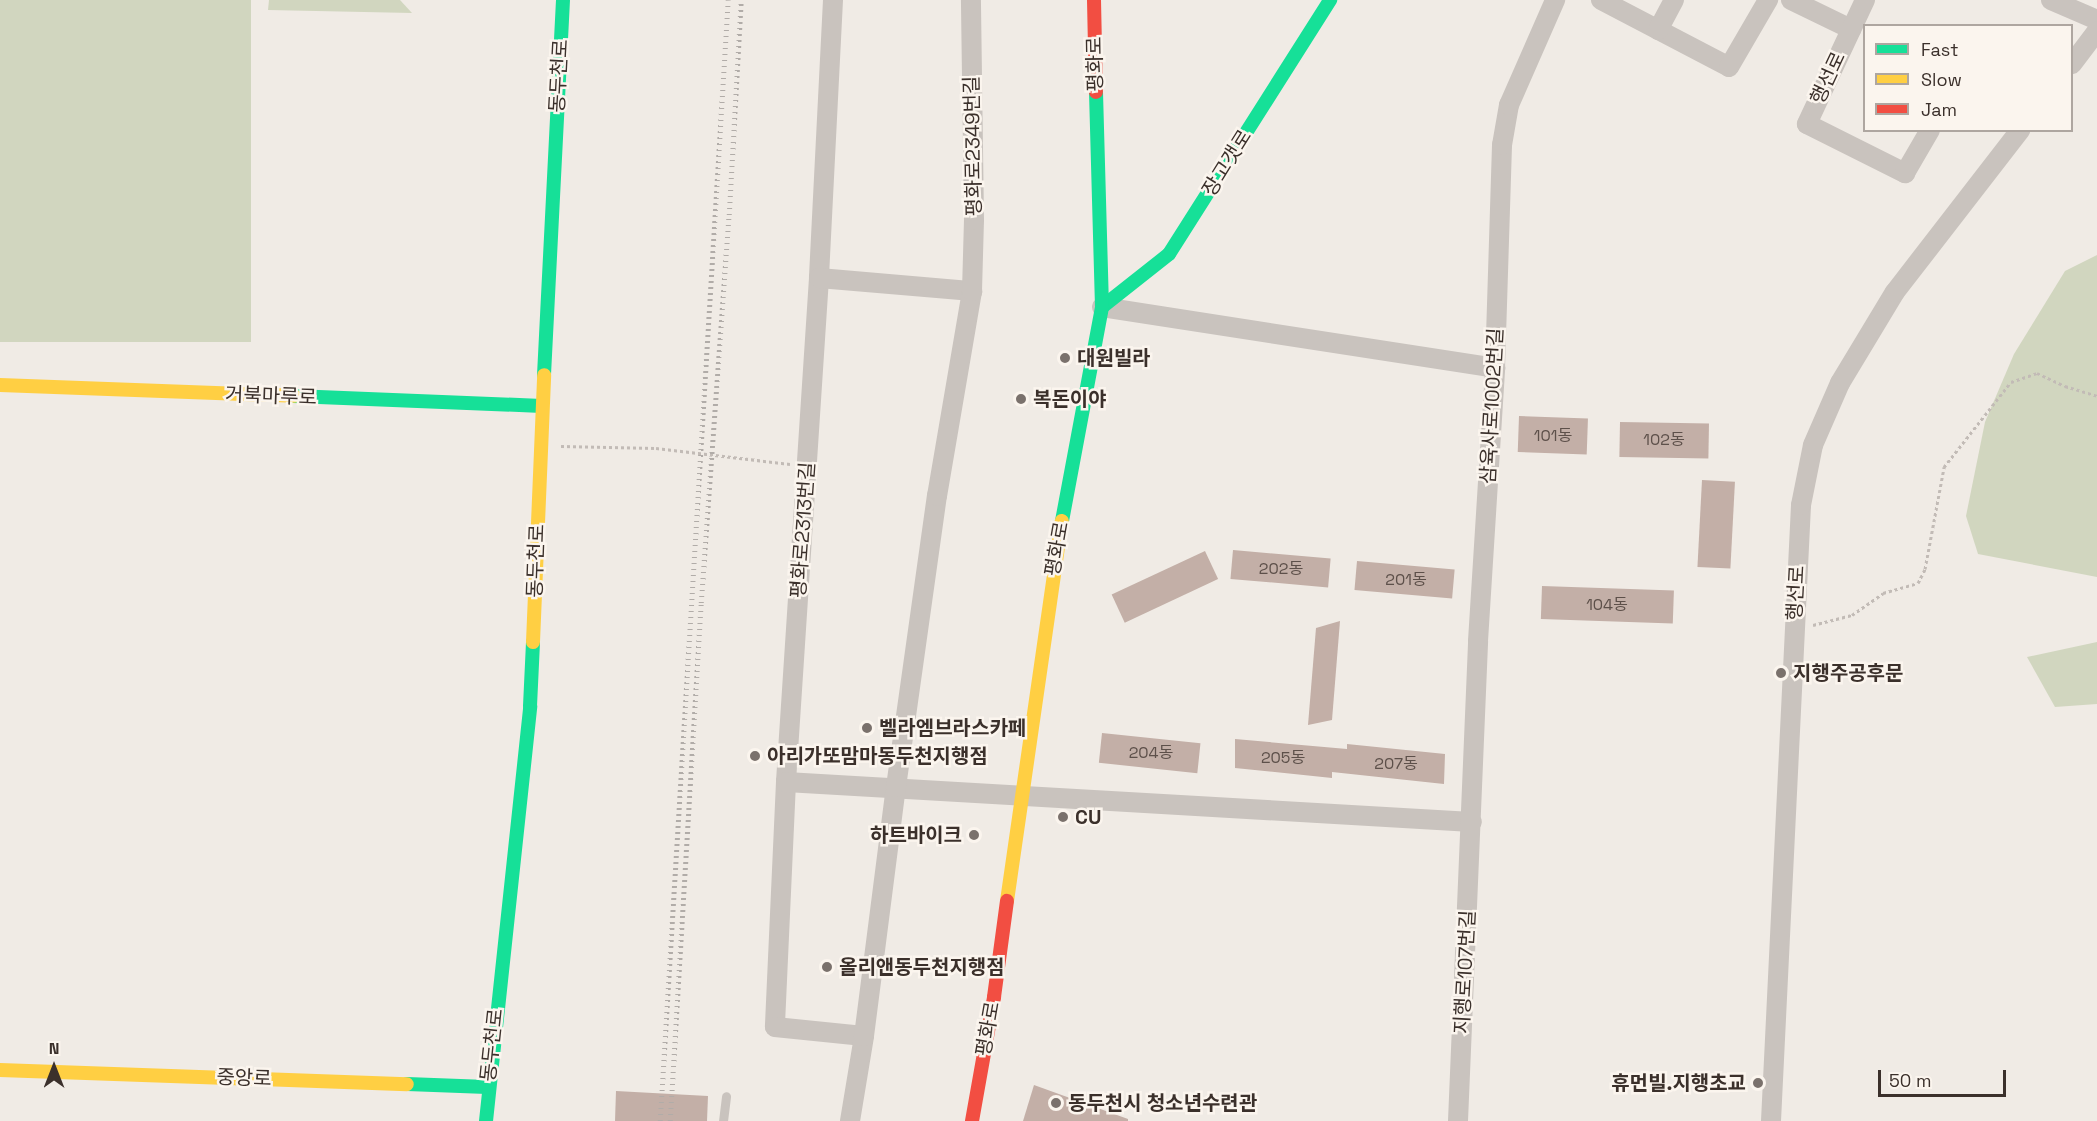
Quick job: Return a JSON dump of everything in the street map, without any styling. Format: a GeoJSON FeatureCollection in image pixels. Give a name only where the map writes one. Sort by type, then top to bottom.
{"type":"FeatureCollection","features":[{"type":"Feature","properties":{"kind":"street","name":"동두천로"},"geometry":{"type":"LineString","coordinates":[[486,1121],[487,1087],[530,706],[540,446],[564,0]]}},
{"type":"Feature","properties":{"kind":"street"},"geometry":{"type":"LineString","coordinates":[[833,0],[819,278],[972,291],[937,496],[864,1036],[850,1121]]}},
{"type":"Feature","properties":{"kind":"street","name":"평화로2349번길"},"geometry":{"type":"LineString","coordinates":[[971,0],[974,220],[972,291]]}},
{"type":"Feature","properties":{"kind":"street","name":"평화로"},"geometry":{"type":"LineString","coordinates":[[972,1121],[994,997],[1053,568],[1102,307],[1094,0]]}},
{"type":"Feature","properties":{"kind":"street","name":"장고갯로"},"geometry":{"type":"LineString","coordinates":[[1102,307],[1169,254],[1330,0]]}},
{"type":"Feature","properties":{"kind":"street","name":"삼육사로1002번길"},"geometry":{"type":"LineString","coordinates":[[1472,822],[1478,641],[1495,368],[1502,145],[1509,105],[1555,0]]}},
{"type":"Feature","properties":{"kind":"street"},"geometry":{"type":"LineString","coordinates":[[1601,0],[1729,67],[1768,0]]}},
{"type":"Feature","properties":{"kind":"street"},"geometry":{"type":"LineString","coordinates":[[1658,30],[1674,0]]}},
{"type":"Feature","properties":{"kind":"street"},"geometry":{"type":"LineString","coordinates":[[1791,0],[1851,29]]}},
{"type":"Feature","properties":{"kind":"street","name":"행선로"},"geometry":{"type":"LineString","coordinates":[[1865,0],[1807,124],[1905,173],[1929,132]]}},
{"type":"Feature","properties":{"kind":"street"},"geometry":{"type":"LineString","coordinates":[[2051,0],[2097,20]]}},
{"type":"Feature","properties":{"kind":"street"},"geometry":{"type":"LineString","coordinates":[[2073,63],[2097,31]]}},
{"type":"Feature","properties":{"kind":"street","name":"행선로"},"geometry":{"type":"LineString","coordinates":[[1771,1121],[1801,505],[1813,445],[1839,383],[1895,292],[2018,132]]}},
{"type":"Feature","properties":{"kind":"street","name":"평화로2313번길"},"geometry":{"type":"LineString","coordinates":[[819,278],[786,782],[776,1028],[864,1036]]}},
{"type":"Feature","properties":{"kind":"street"},"geometry":{"type":"LineString","coordinates":[[1102,307],[1495,368]]}},
{"type":"Feature","properties":{"kind":"street","name":"거북마루로"},"geometry":{"type":"LineString","coordinates":[[0,385],[542,406]]}},
{"type":"Feature","properties":{"kind":"street"},"geometry":{"type":"LineString","coordinates":[[786,782],[1472,822]]}},
{"type":"Feature","properties":{"kind":"street","name":"지행로107번길"},"geometry":{"type":"LineString","coordinates":[[1458,1121],[1472,822]]}},
{"type":"Feature","properties":{"kind":"street","name":"중앙로"},"geometry":{"type":"LineString","coordinates":[[0,1070],[487,1087]]}},
{"type":"Feature","properties":{"kind":"lane"},"geometry":{"type":"LineString","coordinates":[[723,1121],[726,1096]]}},
{"type":"Feature","properties":{"kind":"path"},"geometry":{"type":"LineString","coordinates":[[1794,630],[1852,615],[1883,593],[1918,582],[1925,569],[1944,467],[2011,382],[2037,373],[2065,386],[2097,396]]}},
{"type":"Feature","properties":{"kind":"path"},"geometry":{"type":"LineString","coordinates":[[540,446],[656,448],[807,466]]}},
{"type":"Feature","properties":{"kind":"green space"},"geometry":{"type":"Polygon","coordinates":[[[0,0],[251,0],[251,342],[0,342],[0,0]]]}},
{"type":"Feature","properties":{"kind":"green space"},"geometry":{"type":"Polygon","coordinates":[[[269,0],[400,0],[412,13],[268,10],[269,0]]]}},
{"type":"Feature","properties":{"kind":"green space"},"geometry":{"type":"Polygon","coordinates":[[[2097,255],[2097,577],[1978,554],[1966,516],[1985,422],[2014,354],[2065,271],[2097,255]]]}},
{"type":"Feature","properties":{"kind":"green space"},"geometry":{"type":"Polygon","coordinates":[[[2097,642],[2097,704],[2055,707],[2027,657],[2097,642]]]}},
{"type":"Feature","properties":{"kind":"building"},"geometry":{"type":"Polygon","coordinates":[[[1519,416],[1588,418],[1587,454],[1518,452],[1519,416]]]}},
{"type":"Feature","properties":{"kind":"building"},"geometry":{"type":"Polygon","coordinates":[[[1620,422],[1709,424],[1708,459],[1619,457],[1620,422]]]}},
{"type":"Feature","properties":{"kind":"building"},"geometry":{"type":"Polygon","coordinates":[[[1702,480],[1735,482],[1730,569],[1697,567],[1702,480]]]}},
{"type":"Feature","properties":{"kind":"building"},"geometry":{"type":"Polygon","coordinates":[[[1233,550],[1331,559],[1328,587],[1230,579],[1233,550]]]}},
{"type":"Feature","properties":{"kind":"building"},"geometry":{"type":"Polygon","coordinates":[[[1205,551],[1218,579],[1125,623],[1112,595],[1205,551]]]}},
{"type":"Feature","properties":{"kind":"building"},"geometry":{"type":"Polygon","coordinates":[[[1357,561],[1455,570],[1452,598],[1354,590],[1357,561]]]}},
{"type":"Feature","properties":{"kind":"building"},"geometry":{"type":"Polygon","coordinates":[[[1542,586],[1674,591],[1673,624],[1541,619],[1542,586]]]}},
{"type":"Feature","properties":{"kind":"building"},"geometry":{"type":"Polygon","coordinates":[[[1340,621],[1332,720],[1308,725],[1316,628],[1340,621]]]}},
{"type":"Feature","properties":{"kind":"building"},"geometry":{"type":"Polygon","coordinates":[[[1102,733],[1200,743],[1197,773],[1099,763],[1102,733]]]}},
{"type":"Feature","properties":{"kind":"building"},"geometry":{"type":"Polygon","coordinates":[[[1235,739],[1347,749],[1347,744],[1445,754],[1444,784],[1332,772],[1332,778],[1235,768],[1235,739]]]}},
{"type":"Feature","properties":{"kind":"building","name":"동두천시 청소년수련관"},"geometry":{"type":"Polygon","coordinates":[[[1034,1085],[1128,1119],[1128,1121],[1023,1121],[1034,1085]]]}},
{"type":"Feature","properties":{"kind":"building"},"geometry":{"type":"Polygon","coordinates":[[[616,1091],[708,1096],[707,1121],[615,1121],[616,1091]]]}},
{"type":"Feature","properties":{"kind":"railway"},"geometry":{"type":"LineString","coordinates":[[660,1121],[728,0]]}},
{"type":"Feature","properties":{"kind":"railway"},"geometry":{"type":"LineString","coordinates":[[670,1121],[701,603],[729,215],[741,0]]}},
{"type":"Feature","properties":{"kind":"traffic: fast"},"geometry":{"type":"LineString","coordinates":[[544,375],[563,0]]}},
{"type":"Feature","properties":{"kind":"traffic: fast"},"geometry":{"type":"LineString","coordinates":[[1102,307],[1169,254],[1330,0]]}},
{"type":"Feature","properties":{"kind":"traffic: fast"},"geometry":{"type":"LineString","coordinates":[[1062,521],[1102,307],[1096,92]]}},
{"type":"Feature","properties":{"kind":"traffic: fast"},"geometry":{"type":"LineString","coordinates":[[294,396],[542,406]]}},
{"type":"Feature","properties":{"kind":"traffic: fast"},"geometry":{"type":"LineString","coordinates":[[486,1121],[530,706],[533,642]]}},
{"type":"Feature","properties":{"kind":"traffic: fast"},"geometry":{"type":"LineString","coordinates":[[407,1084],[487,1087]]}},
{"type":"Feature","properties":{"kind":"traffic: slow"},"geometry":{"type":"LineString","coordinates":[[533,642],[544,375]]}},
{"type":"Feature","properties":{"kind":"traffic: slow"},"geometry":{"type":"LineString","coordinates":[[0,385],[294,396]]}},
{"type":"Feature","properties":{"kind":"traffic: slow"},"geometry":{"type":"LineString","coordinates":[[1007,901],[1062,521]]}},
{"type":"Feature","properties":{"kind":"traffic: slow"},"geometry":{"type":"LineString","coordinates":[[0,1070],[407,1084]]}},
{"type":"Feature","properties":{"kind":"traffic: jam"},"geometry":{"type":"LineString","coordinates":[[1094,0],[1096,92]]}},
{"type":"Feature","properties":{"kind":"traffic: jam"},"geometry":{"type":"LineString","coordinates":[[972,1121],[994,997],[1007,901]]}},
{"type":"Feature","properties":{"kind":"place","name":"대원빌라"},"geometry":{"type":"Point","coordinates":[1065,358]}},
{"type":"Feature","properties":{"kind":"place","name":"복돈이야"},"geometry":{"type":"Point","coordinates":[1021,399]}},
{"type":"Feature","properties":{"kind":"place","name":"지행주공후문"},"geometry":{"type":"Point","coordinates":[1781,673]}},
{"type":"Feature","properties":{"kind":"place","name":"벨라엠브라스카페"},"geometry":{"type":"Point","coordinates":[867,728]}},
{"type":"Feature","properties":{"kind":"place","name":"아리가또맘마동두천지행점"},"geometry":{"type":"Point","coordinates":[755,756]}},
{"type":"Feature","properties":{"kind":"place","name":"CU"},"geometry":{"type":"Point","coordinates":[1063,817]}},
{"type":"Feature","properties":{"kind":"place","name":"하트바이크"},"geometry":{"type":"Point","coordinates":[974,835]}},
{"type":"Feature","properties":{"kind":"place","name":"올리앤동두천지행점"},"geometry":{"type":"Point","coordinates":[827,967]}},
{"type":"Feature","properties":{"kind":"place","name":"휴먼빌.지행초교"},"geometry":{"type":"Point","coordinates":[1758,1083]}},
{"type":"Feature","properties":{"kind":"place","name":"동두천시 청소년수련관"},"geometry":{"type":"Point","coordinates":[1056,1103]}}]}
